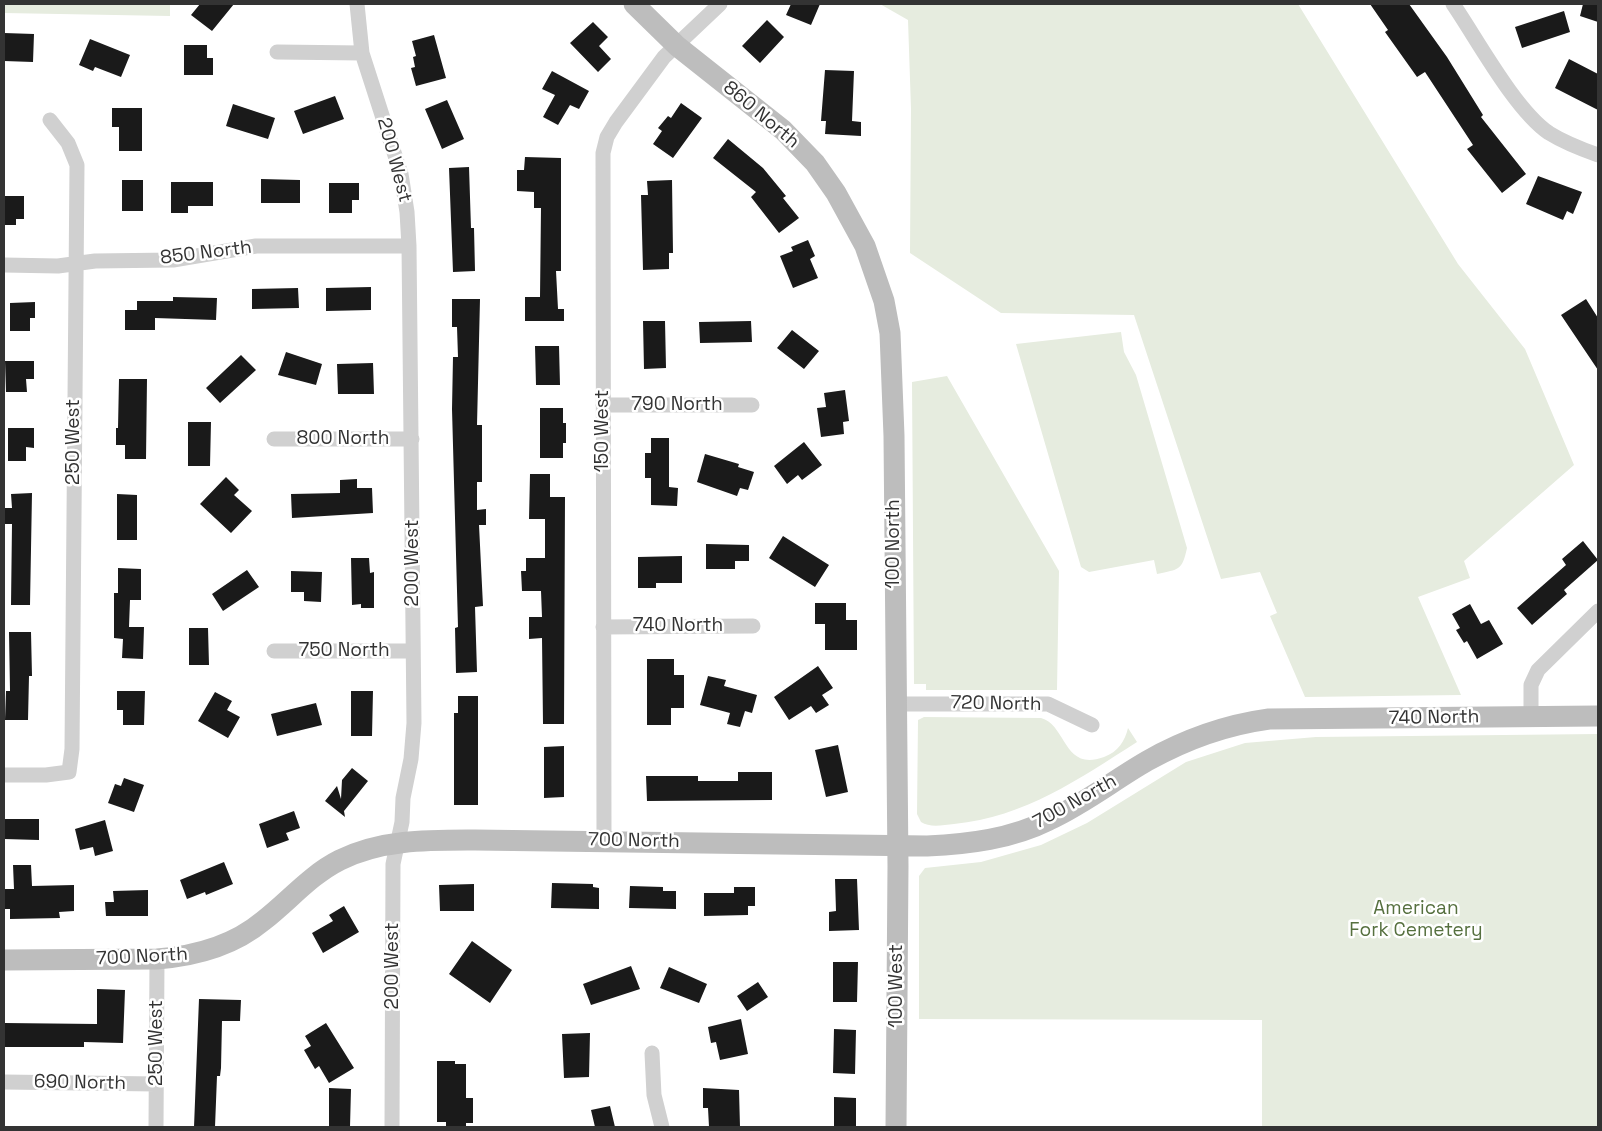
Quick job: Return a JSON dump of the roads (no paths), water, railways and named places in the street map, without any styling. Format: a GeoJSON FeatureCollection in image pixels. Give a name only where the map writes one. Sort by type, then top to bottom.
{"type":"FeatureCollection","features":[{"type":"Feature","properties":{"kind":"street","name":"200 West"},"geometry":{"type":"LineString","coordinates":[[357,4],[362,53],[401,174],[407,212],[409,246],[413,741],[394,864],[392,1127]]}},
{"type":"Feature","properties":{"kind":"street","name":"860 North"},"geometry":{"type":"LineString","coordinates":[[634,4],[677,46],[783,130],[815,163],[836,193],[865,246]]}},
{"type":"Feature","properties":{"kind":"street","name":"150 West"},"geometry":{"type":"LineString","coordinates":[[604,841],[603,153],[607,136],[664,57],[720,4]]}},
{"type":"Feature","properties":{"kind":"street"},"geometry":{"type":"LineString","coordinates":[[1457,5],[1519,102],[1548,132],[1572,146],[1598,155]]}},
{"type":"Feature","properties":{"kind":"street"},"geometry":{"type":"LineString","coordinates":[[276,52],[362,53]]}},
{"type":"Feature","properties":{"kind":"street","name":"250 West"},"geometry":{"type":"LineString","coordinates":[[4,775],[46,775],[69,772],[72,749],[77,165],[68,143],[50,120]]}},
{"type":"Feature","properties":{"kind":"street","name":"850 North"},"geometry":{"type":"LineString","coordinates":[[4,265],[58,266],[95,260],[173,260],[256,246],[409,246]]}},
{"type":"Feature","properties":{"kind":"street","name":"100 North"},"geometry":{"type":"LineString","coordinates":[[865,246],[884,301],[890,333],[893,378],[898,846]]}},
{"type":"Feature","properties":{"kind":"street","name":"790 North"},"geometry":{"type":"LineString","coordinates":[[603,405],[752,405]]}},
{"type":"Feature","properties":{"kind":"street","name":"800 North"},"geometry":{"type":"LineString","coordinates":[[274,439],[412,439]]}},
{"type":"Feature","properties":{"kind":"street"},"geometry":{"type":"LineString","coordinates":[[1530,717],[1531,685],[1538,670],[1598,611]]}},
{"type":"Feature","properties":{"kind":"street","name":"740 North"},"geometry":{"type":"LineString","coordinates":[[603,627],[753,626]]}},
{"type":"Feature","properties":{"kind":"street","name":"750 North"},"geometry":{"type":"LineString","coordinates":[[274,651],[413,651]]}},
{"type":"Feature","properties":{"kind":"street","name":"720 North"},"geometry":{"type":"LineString","coordinates":[[895,704],[1048,704],[1092,725]]}},
{"type":"Feature","properties":{"kind":"street","name":"740 North"},"geometry":{"type":"LineString","coordinates":[[1269,719],[1598,716]]}},
{"type":"Feature","properties":{"kind":"street","name":"700 North"},"geometry":{"type":"LineString","coordinates":[[4,960],[157,959],[193,955],[228,943],[264,921],[296,891],[334,864],[359,852],[398,843],[432,840],[604,841],[898,846],[975,842],[1027,829],[1066,811],[1174,746],[1221,728],[1269,719]]}},
{"type":"Feature","properties":{"kind":"street","name":"100 West"},"geometry":{"type":"LineString","coordinates":[[896,1127],[898,846]]}},
{"type":"Feature","properties":{"kind":"street","name":"250 West"},"geometry":{"type":"LineString","coordinates":[[156,1127],[157,959]]}},
{"type":"Feature","properties":{"kind":"street"},"geometry":{"type":"LineString","coordinates":[[652,1053],[654,1095],[662,1127]]}},
{"type":"Feature","properties":{"kind":"street","name":"690 North"},"geometry":{"type":"LineString","coordinates":[[4,1082],[156,1084]]}},
{"type":"Feature","properties":{"kind":"park label","name":"American Fork Cemetery"},"geometry":{"type":"Point","coordinates":[1416,920]}}]}
